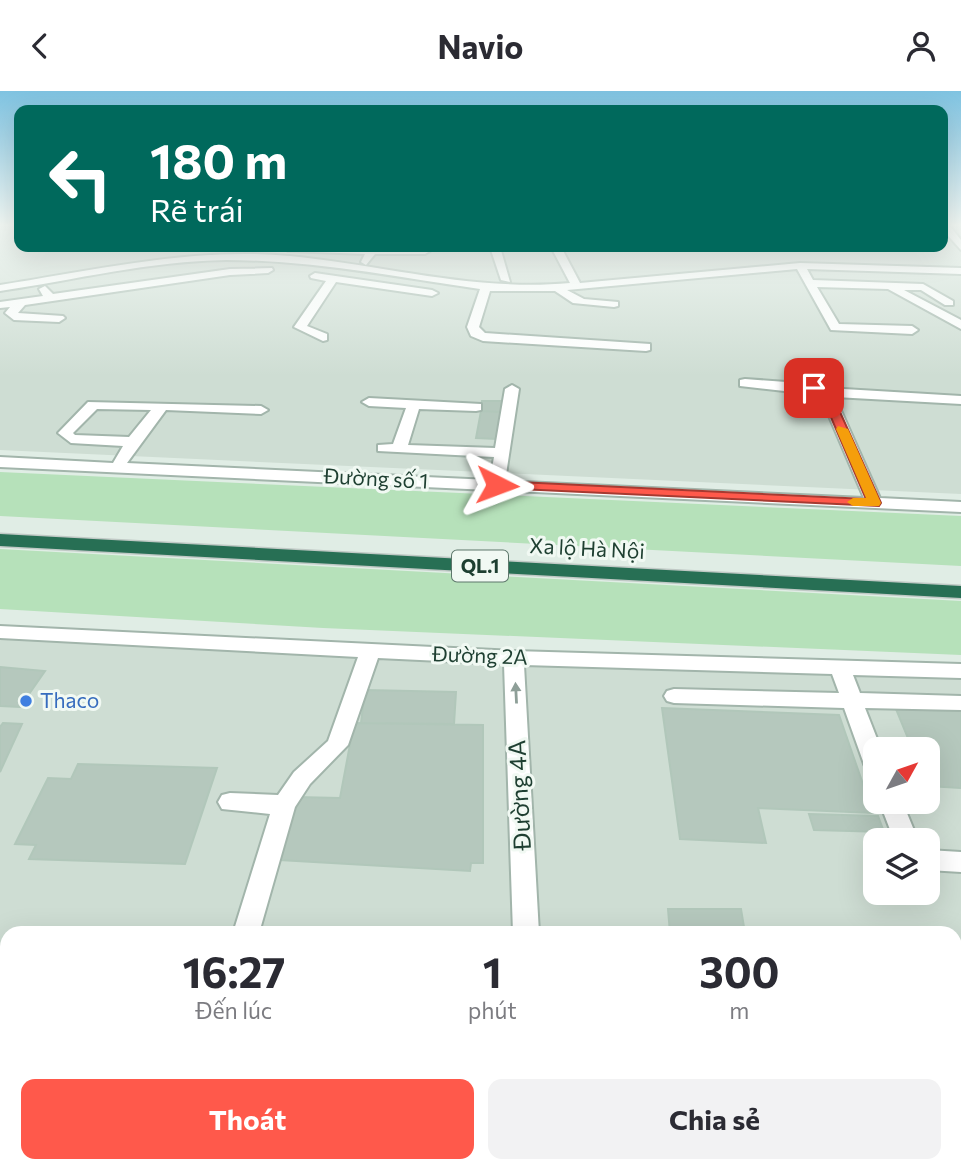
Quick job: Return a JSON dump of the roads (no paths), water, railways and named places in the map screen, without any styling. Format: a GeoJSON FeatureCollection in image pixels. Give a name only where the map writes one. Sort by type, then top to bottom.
{"type":"FeatureCollection","features":[{"type":"Feature","properties":{"kind":"highway","name":"Xa lộ Hà Nội"},"geometry":{"type":"LineString","coordinates":[[0,528],[961,577]]}},
{"type":"Feature","properties":{"kind":"highway","name":"Xa lộ Hà Nội"},"geometry":{"type":"LineString","coordinates":[[0,540],[961,592]]}},
{"type":"Feature","properties":{"kind":"street"},"geometry":{"type":"LineString","coordinates":[[0,288],[88,275]]}},
{"type":"Feature","properties":{"kind":"street"},"geometry":{"type":"LineString","coordinates":[[0,305],[206,275]]}},
{"type":"Feature","properties":{"kind":"street"},"geometry":{"type":"LineString","coordinates":[[315,275],[432,293]]}},
{"type":"Feature","properties":{"kind":"street"},"geometry":{"type":"LineString","coordinates":[[407,275],[486,287],[559,289],[700,275]]}},
{"type":"Feature","properties":{"kind":"street"},"geometry":{"type":"LineString","coordinates":[[504,275],[506,280]]}},
{"type":"Feature","properties":{"kind":"street"},"geometry":{"type":"LineString","coordinates":[[571,275],[577,287]]}},
{"type":"Feature","properties":{"kind":"street"},"geometry":{"type":"LineString","coordinates":[[806,275],[835,327],[912,330]]}},
{"type":"Feature","properties":{"kind":"street"},"geometry":{"type":"LineString","coordinates":[[323,337],[300,327],[333,278]]}},
{"type":"Feature","properties":{"kind":"street"},"geometry":{"type":"LineString","coordinates":[[41,282],[67,305],[50,329]]}},
{"type":"Feature","properties":{"kind":"street"},"geometry":{"type":"LineString","coordinates":[[810,283],[923,287],[949,303]]}},
{"type":"Feature","properties":{"kind":"street"},"geometry":{"type":"LineString","coordinates":[[889,285],[961,325]]}},
{"type":"Feature","properties":{"kind":"street"},"geometry":{"type":"LineString","coordinates":[[486,287],[473,327],[475,333],[483,337],[646,347]]}},
{"type":"Feature","properties":{"kind":"street"},"geometry":{"type":"LineString","coordinates":[[559,289],[568,298],[579,303],[614,305]]}},
{"type":"Feature","properties":{"kind":"street"},"geometry":{"type":"LineString","coordinates":[[21,302],[11,313],[15,316],[59,318]]}},
{"type":"Feature","properties":{"kind":"street"},"geometry":{"type":"LineString","coordinates":[[745,383],[814,388],[826,392],[961,400]]}},
{"type":"Feature","properties":{"kind":"street"},"geometry":{"type":"LineString","coordinates":[[497,485],[512,389]]}},
{"type":"Feature","properties":{"kind":"street"},"geometry":{"type":"LineString","coordinates":[[826,392],[874,503]]}},
{"type":"Feature","properties":{"kind":"street"},"geometry":{"type":"LineString","coordinates":[[369,402],[455,406],[478,402]]}},
{"type":"Feature","properties":{"kind":"street"},"geometry":{"type":"LineString","coordinates":[[399,449],[414,404]]}},
{"type":"Feature","properties":{"kind":"street"},"geometry":{"type":"LineString","coordinates":[[133,442],[71,439],[65,433],[93,405],[261,409]]}},
{"type":"Feature","properties":{"kind":"street"},"geometry":{"type":"LineString","coordinates":[[117,467],[162,405]]}},
{"type":"Feature","properties":{"kind":"street"},"geometry":{"type":"LineString","coordinates":[[383,448],[502,453]]}},
{"type":"Feature","properties":{"kind":"street","name":"Đường số 1"},"geometry":{"type":"LineString","coordinates":[[0,462],[961,507]]}},
{"type":"Feature","properties":{"kind":"street","name":"Đường 2A"},"geometry":{"type":"LineString","coordinates":[[0,632],[514,657],[961,671]]}},
{"type":"Feature","properties":{"kind":"street"},"geometry":{"type":"LineString","coordinates":[[248,926],[285,804],[302,778],[337,745],[370,651]]}},
{"type":"Feature","properties":{"kind":"street","name":"Đường 4A"},"geometry":{"type":"LineString","coordinates":[[514,657],[526,926]]}},
{"type":"Feature","properties":{"kind":"street"},"geometry":{"type":"LineString","coordinates":[[782,666],[796,698]]}},
{"type":"Feature","properties":{"kind":"street"},"geometry":{"type":"LineString","coordinates":[[840,668],[864,737]]}},
{"type":"Feature","properties":{"kind":"street"},"geometry":{"type":"LineString","coordinates":[[674,697],[961,703]]}},
{"type":"Feature","properties":{"kind":"street"},"geometry":{"type":"LineString","coordinates":[[230,801],[285,804]]}},
{"type":"Feature","properties":{"kind":"street"},"geometry":{"type":"LineString","coordinates":[[940,861],[961,862]]}},
{"type":"Feature","properties":{"kind":"place","name":"Thaco"},"geometry":{"type":"Point","coordinates":[26,701]}}]}
